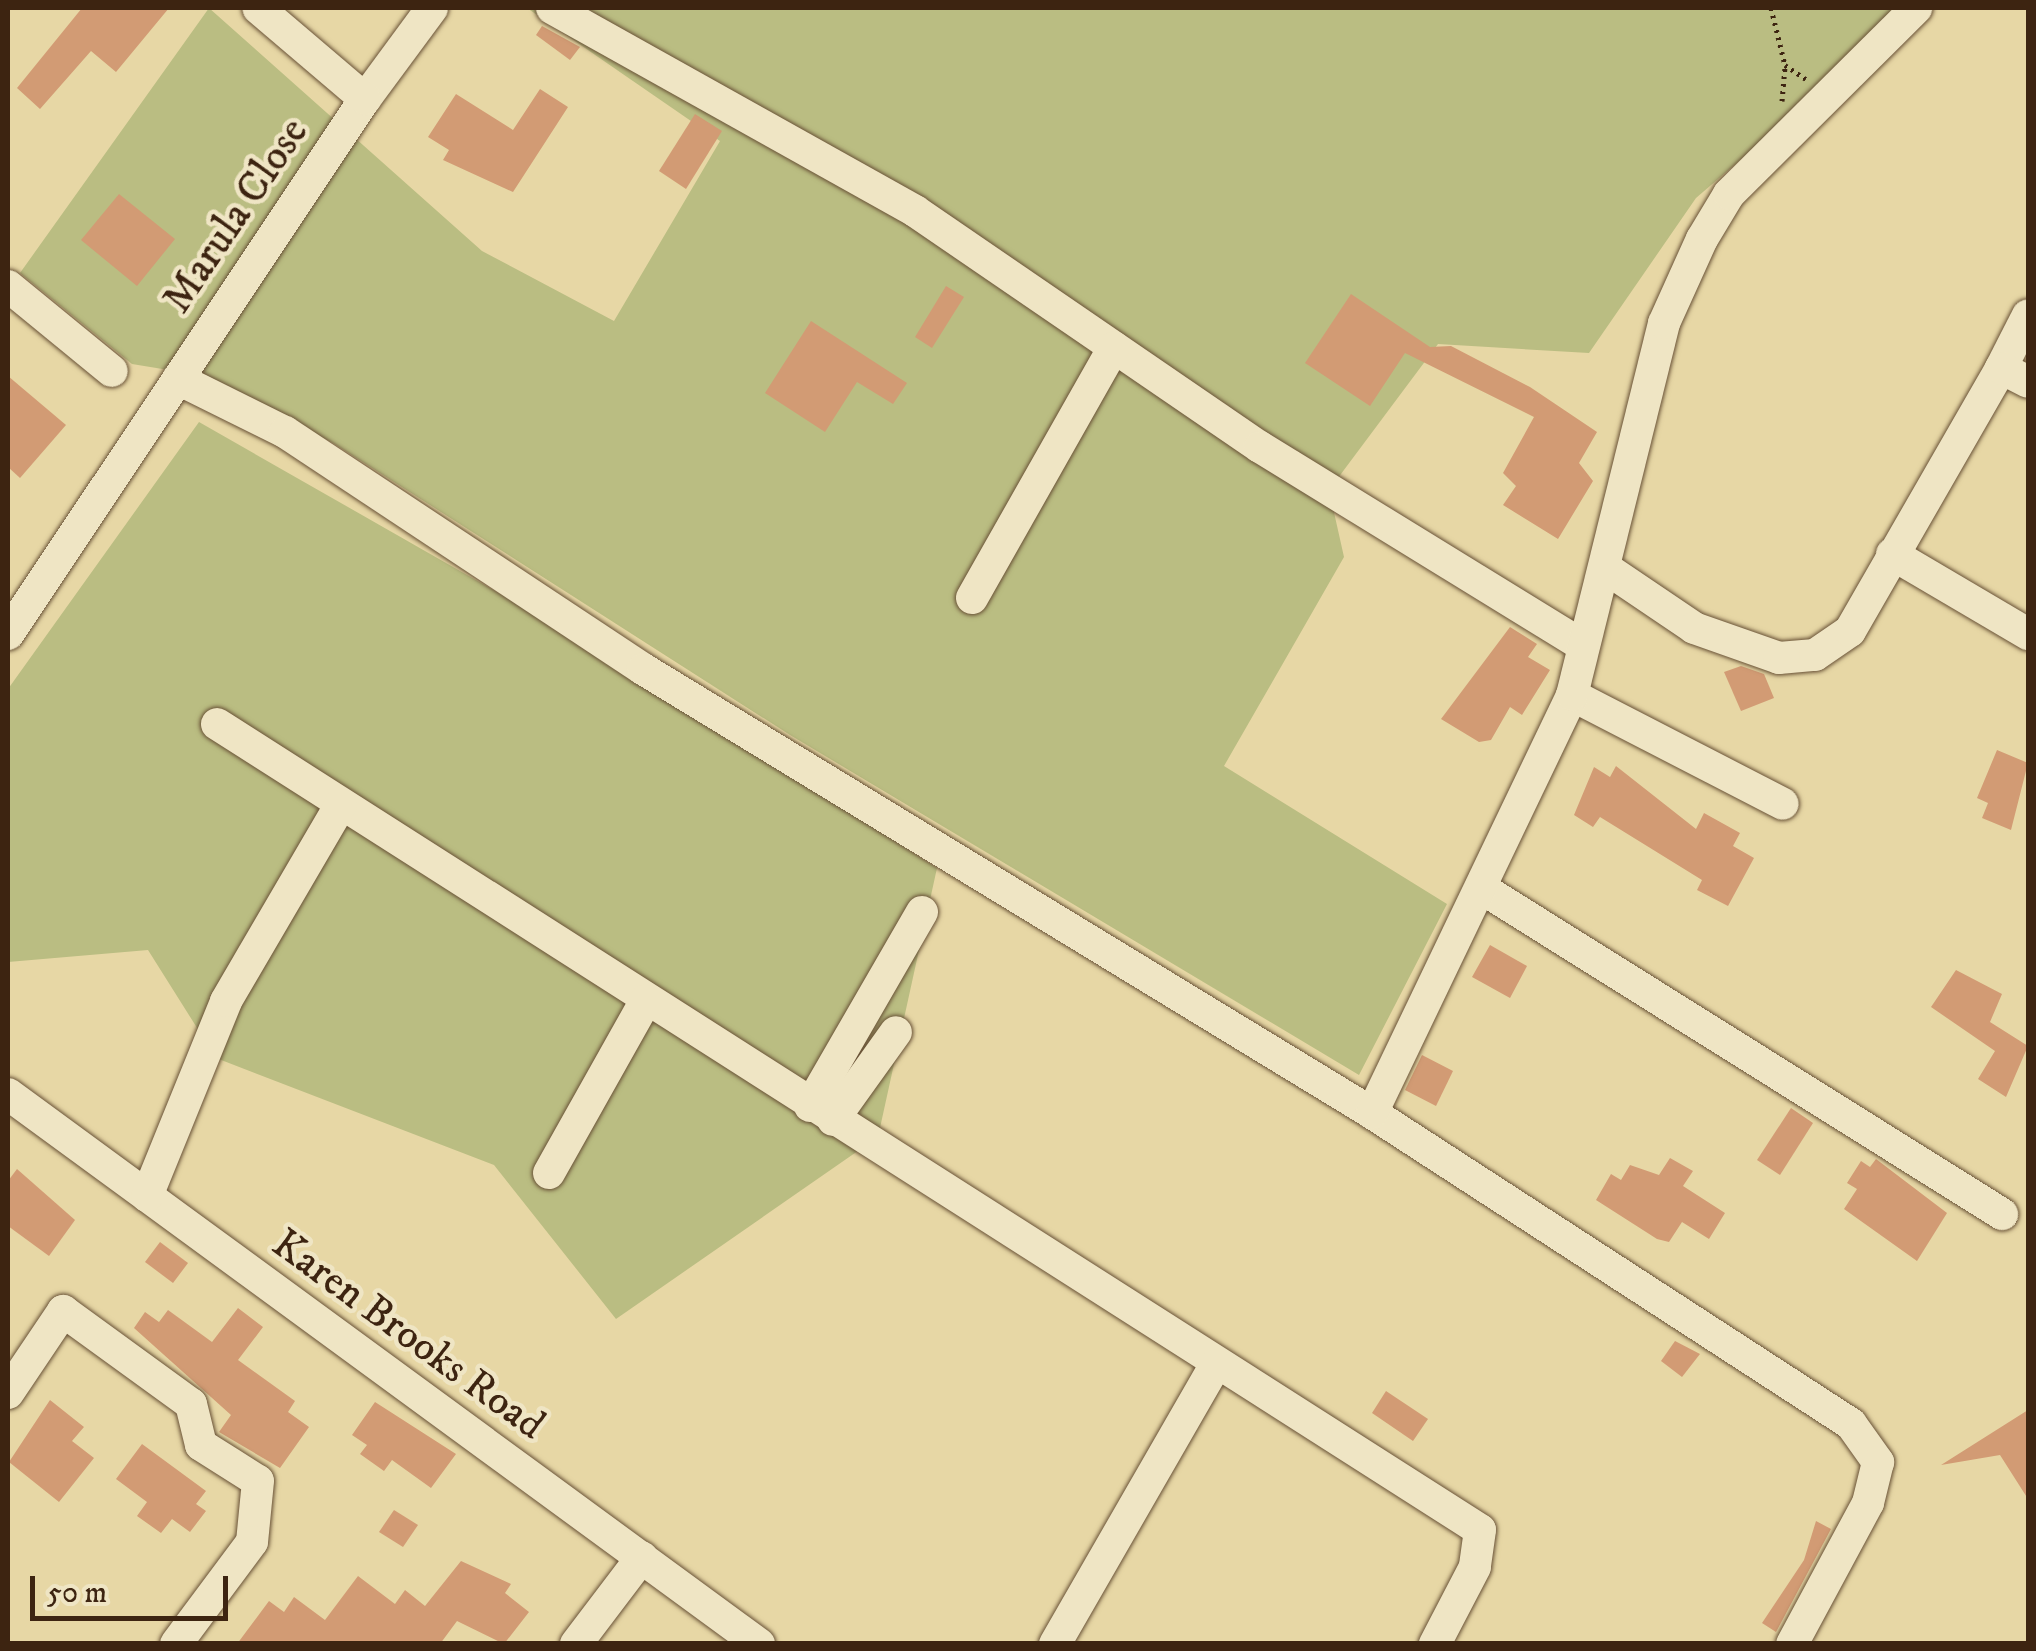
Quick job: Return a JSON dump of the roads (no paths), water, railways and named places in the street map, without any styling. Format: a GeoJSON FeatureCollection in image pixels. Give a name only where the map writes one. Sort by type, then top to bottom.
{"type":"FeatureCollection","features":[{"type":"Feature","properties":{"kind":"street","name":"Marula Close"},"geometry":{"type":"LineString","coordinates":[[258,8],[366,100]]}},
{"type":"Feature","properties":{"kind":"street","name":"Marula Close"},"geometry":{"type":"LineString","coordinates":[[8,634],[366,100],[432,8]]}},
{"type":"Feature","properties":{"kind":"street"},"geometry":{"type":"LineString","coordinates":[[552,8],[914,211],[1114,346],[1582,646]]}},
{"type":"Feature","properties":{"kind":"street"},"geometry":{"type":"LineString","coordinates":[[1372,1113],[1486,892],[1572,695],[1672,306],[1729,194],[1916,8]]}},
{"type":"Feature","properties":{"kind":"street"},"geometry":{"type":"LineString","coordinates":[[8,286],[112,370]]}},
{"type":"Feature","properties":{"kind":"street"},"geometry":{"type":"LineString","coordinates":[[1607,570],[1694,628],[1780,658],[1815,655],[1850,630],[1892,554],[2015,375],[2028,315]]}},
{"type":"Feature","properties":{"kind":"street"},"geometry":{"type":"LineString","coordinates":[[972,598],[1114,346]]}},
{"type":"Feature","properties":{"kind":"street"},"geometry":{"type":"LineString","coordinates":[[178,379],[285,432],[643,669],[1372,1113],[1851,1424],[1878,1462],[1868,1503],[1792,1644]]}},
{"type":"Feature","properties":{"kind":"street"},"geometry":{"type":"LineString","coordinates":[[1892,554],[2028,634]]}},
{"type":"Feature","properties":{"kind":"street"},"geometry":{"type":"LineString","coordinates":[[1572,695],[1783,804]]}},
{"type":"Feature","properties":{"kind":"street"},"geometry":{"type":"LineString","coordinates":[[217,724],[1215,1366],[1398,1470],[1480,1530],[1474,1568],[1436,1644]]}},
{"type":"Feature","properties":{"kind":"street"},"geometry":{"type":"LineString","coordinates":[[147,1196],[226,1001],[341,804]]}},
{"type":"Feature","properties":{"kind":"street"},"geometry":{"type":"LineString","coordinates":[[1486,892],[2002,1214]]}},
{"type":"Feature","properties":{"kind":"street"},"geometry":{"type":"LineString","coordinates":[[822,1113],[922,912]]}},
{"type":"Feature","properties":{"kind":"street"},"geometry":{"type":"LineString","coordinates":[[549,1173],[646,1000]]}},
{"type":"Feature","properties":{"kind":"street"},"geometry":{"type":"LineString","coordinates":[[822,1113],[896,1032]]}},
{"type":"Feature","properties":{"kind":"street","name":"Karen Brooks Road"},"geometry":{"type":"LineString","coordinates":[[8,1094],[760,1644]]}},
{"type":"Feature","properties":{"kind":"street"},"geometry":{"type":"LineString","coordinates":[[8,1393],[63,1312],[191,1404],[201,1445],[258,1481],[252,1542],[176,1644]]}},
{"type":"Feature","properties":{"kind":"street"},"geometry":{"type":"LineString","coordinates":[[1056,1644],[1215,1366]]}},
{"type":"Feature","properties":{"kind":"street"},"geometry":{"type":"LineString","coordinates":[[576,1644],[642,1557]]}}]}
